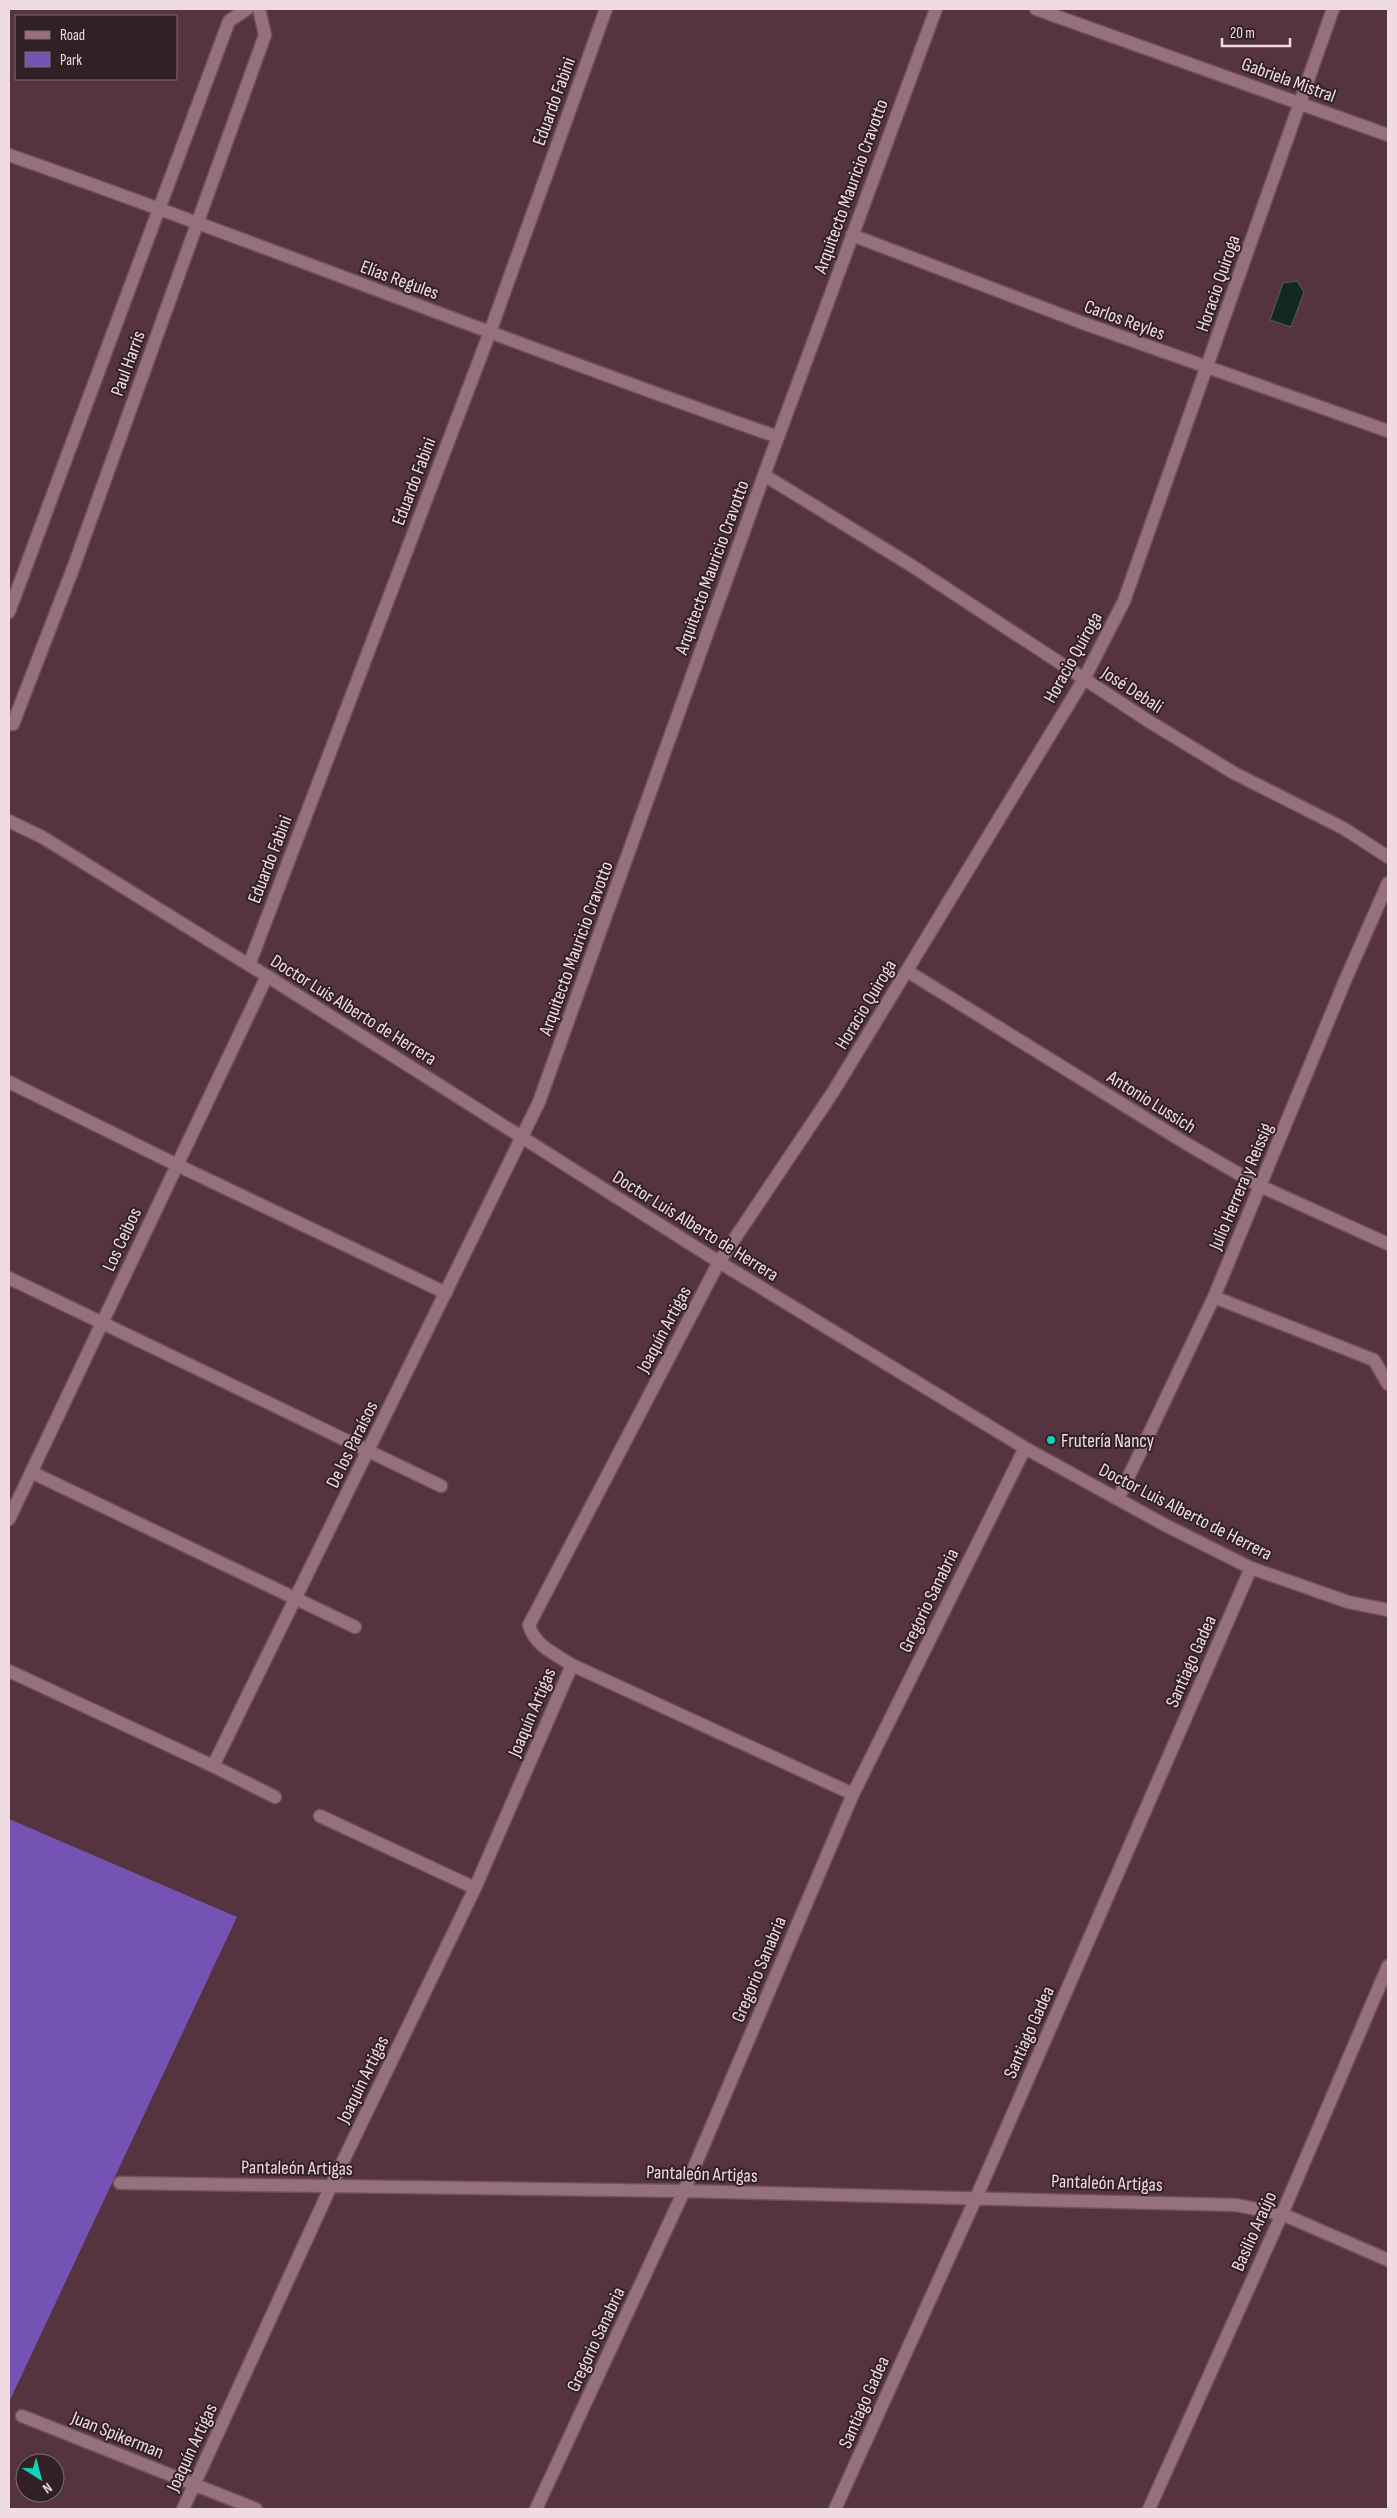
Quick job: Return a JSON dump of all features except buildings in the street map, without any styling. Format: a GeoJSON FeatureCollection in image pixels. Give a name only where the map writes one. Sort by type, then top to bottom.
{"type":"FeatureCollection","features":[{"type":"Feature","properties":{"kind":"street","name":"Paul Harris"},"geometry":{"type":"LineString","coordinates":[[9,612],[229,21],[247,9]]}},
{"type":"Feature","properties":{"kind":"street","name":"Paul Harris"},"geometry":{"type":"LineString","coordinates":[[9,724],[13,724],[74,566],[265,35],[259,9]]}},
{"type":"Feature","properties":{"kind":"street","name":"Eduardo Fabini"},"geometry":{"type":"LineString","coordinates":[[249,965],[490,332],[606,9]]}},
{"type":"Feature","properties":{"kind":"street","name":"Arquitecto Mauricio Cravotto"},"geometry":{"type":"LineString","coordinates":[[523,1138],[539,1102],[778,436],[936,9]]}},
{"type":"Feature","properties":{"kind":"street","name":"Gabriela Mistral"},"geometry":{"type":"LineString","coordinates":[[1036,9],[1388,135]]}},
{"type":"Feature","properties":{"kind":"street","name":"Horacio Quiroga"},"geometry":{"type":"LineString","coordinates":[[719,1262],[833,1092],[1084,679],[1124,601],[1333,9]]}},
{"type":"Feature","properties":{"kind":"street","name":"Elías Regules"},"geometry":{"type":"LineString","coordinates":[[9,155],[159,207],[197,223],[641,389],[778,436]]}},
{"type":"Feature","properties":{"kind":"street","name":"Carlos Reyles"},"geometry":{"type":"LineString","coordinates":[[852,235],[1206,368],[1388,431]]}},
{"type":"Feature","properties":{"kind":"street","name":"José Debali"},"geometry":{"type":"LineString","coordinates":[[764,475],[909,564],[1084,679],[1234,773],[1343,828],[1388,857]]}},
{"type":"Feature","properties":{"kind":"street","name":"Doctor Luis Alberto de Herrera"},"geometry":{"type":"LineString","coordinates":[[9,821],[42,837],[268,976],[719,1262],[1025,1448],[1251,1568],[1348,1602],[1388,1610]]}},
{"type":"Feature","properties":{"kind":"street","name":"Julio Herrera y Reissig"},"geometry":{"type":"LineString","coordinates":[[1118,1499],[1214,1297],[1388,883]]}},
{"type":"Feature","properties":{"kind":"street","name":"Antonio Lussich"},"geometry":{"type":"LineString","coordinates":[[907,970],[1187,1144],[1260,1186],[1388,1244]]}},
{"type":"Feature","properties":{"kind":"street","name":"Los Ceibos"},"geometry":{"type":"LineString","coordinates":[[9,1519],[268,976]]}},
{"type":"Feature","properties":{"kind":"street"},"geometry":{"type":"LineString","coordinates":[[9,1082],[177,1165],[446,1293]]}},
{"type":"Feature","properties":{"kind":"street","name":"De los Paraísos"},"geometry":{"type":"LineString","coordinates":[[213,1766],[523,1138]]}},
{"type":"Feature","properties":{"kind":"street","name":"Joaquín Artigas"},"geometry":{"type":"LineString","coordinates":[[183,2509],[331,2186],[475,1888],[572,1665],[536,1642],[531,1635],[529,1625],[719,1262]]}},
{"type":"Feature","properties":{"kind":"street"},"geometry":{"type":"LineString","coordinates":[[9,1278],[441,1486]]}},
{"type":"Feature","properties":{"kind":"street"},"geometry":{"type":"LineString","coordinates":[[1214,1297],[1374,1360],[1388,1384]]}},
{"type":"Feature","properties":{"kind":"street","name":"Gregorio Sanabria"},"geometry":{"type":"LineString","coordinates":[[536,2509],[684,2191],[853,1794],[1025,1448]]}},
{"type":"Feature","properties":{"kind":"street"},"geometry":{"type":"LineString","coordinates":[[31,1472],[355,1627]]}},
{"type":"Feature","properties":{"kind":"street","name":"Santiago Gadea"},"geometry":{"type":"LineString","coordinates":[[835,2509],[976,2198],[1251,1568]]}},
{"type":"Feature","properties":{"kind":"street"},"geometry":{"type":"LineString","coordinates":[[572,1665],[853,1794]]}},
{"type":"Feature","properties":{"kind":"street"},"geometry":{"type":"LineString","coordinates":[[9,1672],[213,1766],[275,1797]]}},
{"type":"Feature","properties":{"kind":"street"},"geometry":{"type":"LineString","coordinates":[[320,1816],[475,1888]]}},
{"type":"Feature","properties":{"kind":"street","name":"Basilio Araújo"},"geometry":{"type":"LineString","coordinates":[[1149,2509],[1282,2214],[1388,1966]]}},
{"type":"Feature","properties":{"kind":"street","name":"Pantaleón Artigas"},"geometry":{"type":"LineString","coordinates":[[120,2183],[684,2191],[1236,2205],[1282,2214],[1388,2260]]}},
{"type":"Feature","properties":{"kind":"street","name":"Juan Spikerman"},"geometry":{"type":"LineString","coordinates":[[22,2416],[256,2509]]}},
{"type":"Feature","properties":{"kind":"green space"},"geometry":{"type":"Polygon","coordinates":[[[9,1819],[237,1917],[9,2402],[9,1819]]]}},
{"type":"Feature","properties":{"kind":"shaded area"},"geometry":{"type":"Polygon","coordinates":[[[1297,281],[1304,292],[1291,327],[1270,320],[1283,283],[1297,281]]]}},
{"type":"Feature","properties":{"kind":"place","name":"Frutería Nancy"},"geometry":{"type":"Point","coordinates":[1051,1440]}}]}
